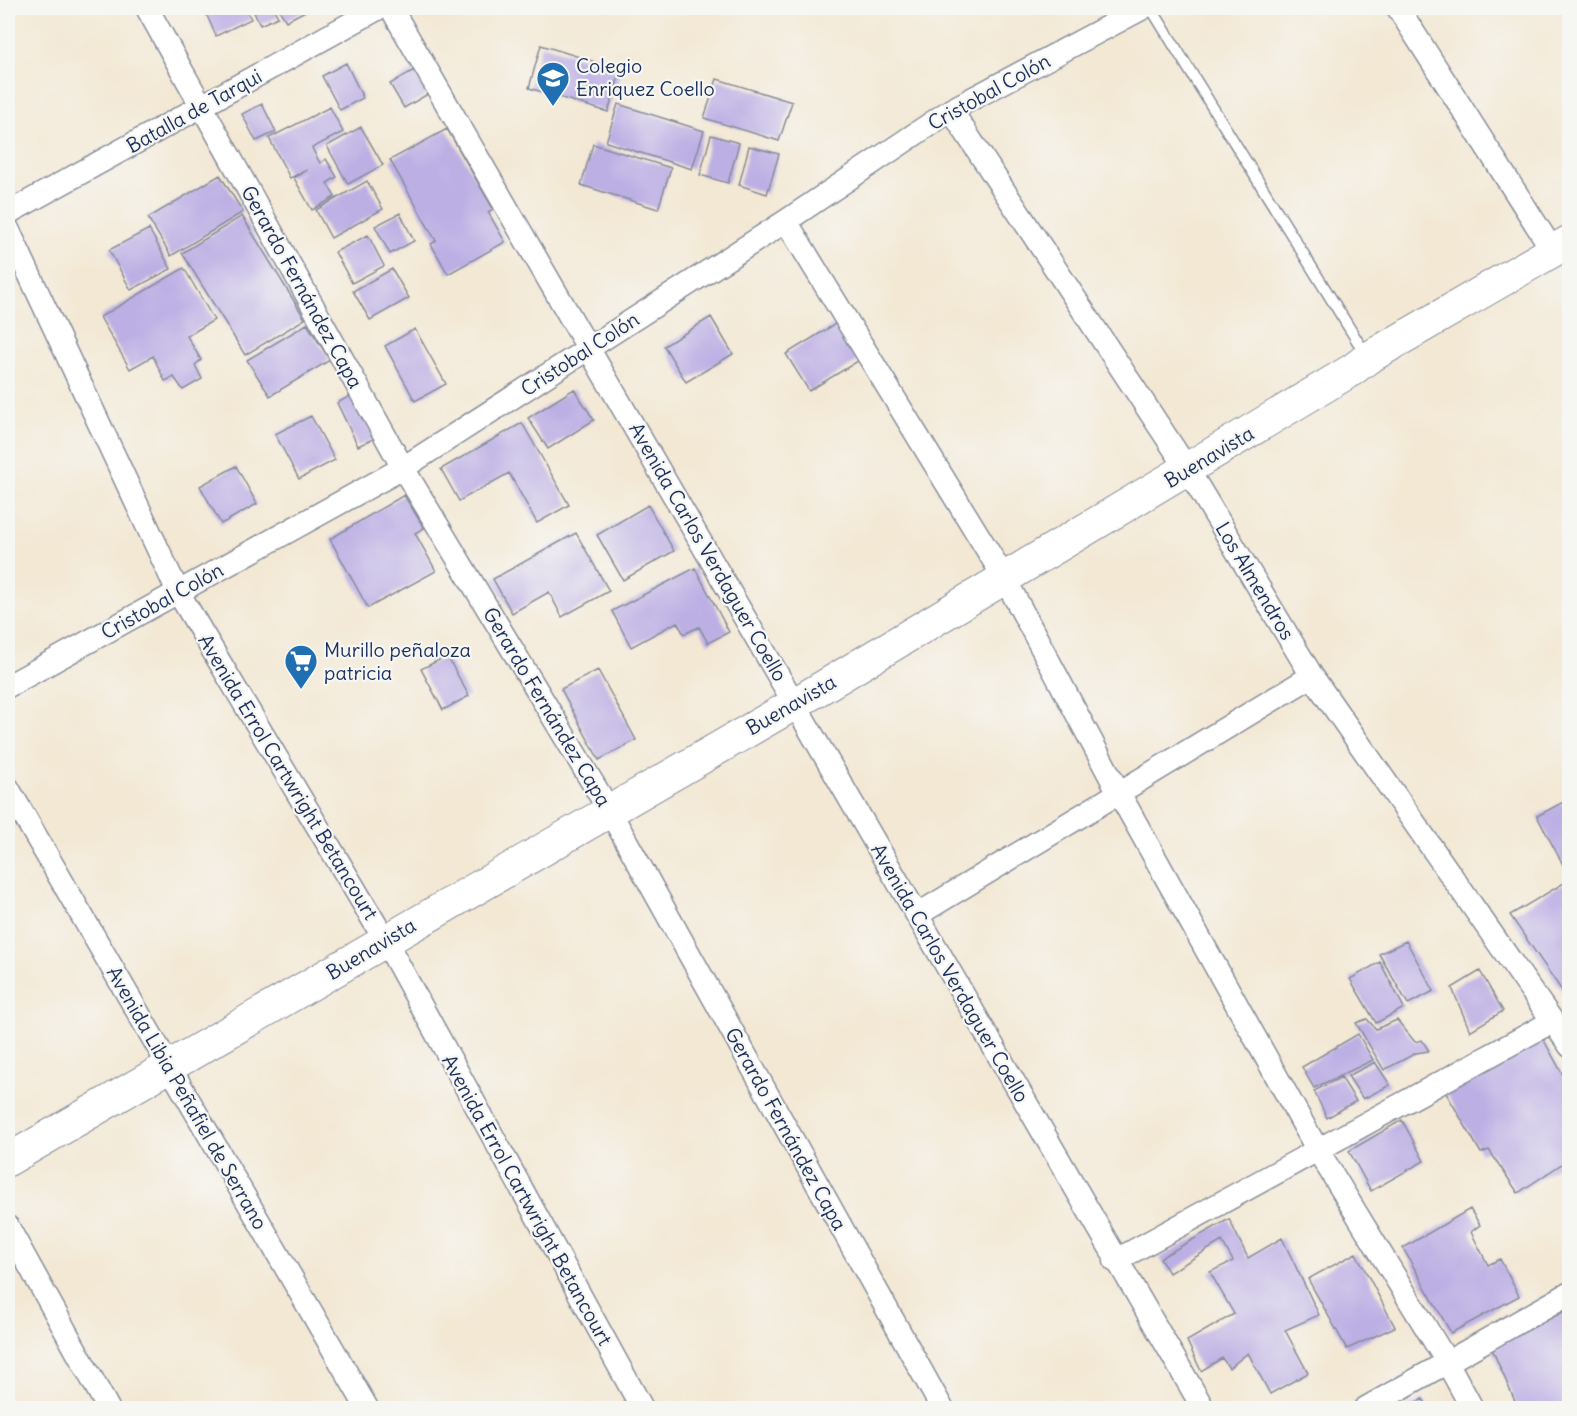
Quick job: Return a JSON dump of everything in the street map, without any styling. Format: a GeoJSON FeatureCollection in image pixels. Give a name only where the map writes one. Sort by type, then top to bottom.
{"type":"FeatureCollection","features":[{"type":"Feature","properties":{"kind":"street","name":"Gerardo Fernández Capa"},"geometry":{"type":"LineString","coordinates":[[147,8],[404,468],[609,810],[942,1408]]}},
{"type":"Feature","properties":{"kind":"street","name":"Batalla de Tarqui"},"geometry":{"type":"LineString","coordinates":[[8,213],[379,8]]}},
{"type":"Feature","properties":{"kind":"street","name":"Avenida Carlos Verdaguer Coello"},"geometry":{"type":"LineString","coordinates":[[391,8],[590,347],[1115,1261],[1203,1408]]}},
{"type":"Feature","properties":{"kind":"street","name":"Cristobal Colón"},"geometry":{"type":"LineString","coordinates":[[8,686],[404,468],[786,221],[951,110],[1143,8]]}},
{"type":"Feature","properties":{"kind":"street"},"geometry":{"type":"LineString","coordinates":[[1398,8],[1561,246]]}},
{"type":"Feature","properties":{"kind":"street","name":"Los Almendros"},"geometry":{"type":"LineString","coordinates":[[951,110],[1188,470],[1312,676],[1569,1046]]}},
{"type":"Feature","properties":{"kind":"street"},"geometry":{"type":"LineString","coordinates":[[786,221],[1005,579],[1119,793],[1317,1149],[1448,1362],[1472,1408]]}},
{"type":"Feature","properties":{"kind":"street","name":"Avenida Errol Cartwright Betancourt"},"geometry":{"type":"LineString","coordinates":[[8,229],[178,592],[385,940],[642,1408]]}},
{"type":"Feature","properties":{"kind":"street","name":"Buenavista"},"geometry":{"type":"LineString","coordinates":[[8,1160],[170,1068],[609,810],[796,704],[1188,470],[1368,358],[1561,246]]}},
{"type":"Feature","properties":{"kind":"street"},"geometry":{"type":"LineString","coordinates":[[917,915],[1312,676]]}},
{"type":"Feature","properties":{"kind":"street","name":"Avenida Libia Peñafiel de Serrano"},"geometry":{"type":"LineString","coordinates":[[8,788],[367,1408]]}},
{"type":"Feature","properties":{"kind":"street"},"geometry":{"type":"LineString","coordinates":[[1115,1261],[1553,1021]]}},
{"type":"Feature","properties":{"kind":"street"},"geometry":{"type":"LineString","coordinates":[[8,1227],[108,1408]]}},
{"type":"Feature","properties":{"kind":"street"},"geometry":{"type":"LineString","coordinates":[[1366,1408],[1569,1293]]}},
{"type":"Feature","properties":{"kind":"lane"},"geometry":{"type":"LineString","coordinates":[[1151,8],[1368,358]]}},
{"type":"Feature","properties":{"kind":"building"},"geometry":{"type":"Polygon","coordinates":[[[212,8],[245,8],[251,19],[216,36],[205,11],[212,8]]]}},
{"type":"Feature","properties":{"kind":"building"},"geometry":{"type":"Polygon","coordinates":[[[252,8],[273,8],[278,17],[260,25],[252,8]]]}},
{"type":"Feature","properties":{"kind":"building"},"geometry":{"type":"Polygon","coordinates":[[[278,8],[311,8],[286,21],[278,8]]]}},
{"type":"Feature","properties":{"kind":"building"},"geometry":{"type":"Polygon","coordinates":[[[541,45],[621,70],[608,112],[529,88],[541,45]]]}},
{"type":"Feature","properties":{"kind":"building"},"geometry":{"type":"Polygon","coordinates":[[[346,63],[363,98],[340,110],[322,76],[346,63]]]}},
{"type":"Feature","properties":{"kind":"building"},"geometry":{"type":"Polygon","coordinates":[[[414,70],[428,94],[404,108],[390,84],[414,70]]]}},
{"type":"Feature","properties":{"kind":"building"},"geometry":{"type":"Polygon","coordinates":[[[717,79],[792,102],[779,141],[704,118],[717,79]]]}},
{"type":"Feature","properties":{"kind":"building"},"geometry":{"type":"Polygon","coordinates":[[[262,104],[276,132],[256,141],[242,114],[262,104]]]}},
{"type":"Feature","properties":{"kind":"building"},"geometry":{"type":"Polygon","coordinates":[[[618,104],[704,131],[692,169],[606,142],[618,104]]]}},
{"type":"Feature","properties":{"kind":"building"},"geometry":{"type":"Polygon","coordinates":[[[330,107],[343,132],[312,148],[320,163],[326,159],[337,177],[327,183],[335,197],[312,210],[294,178],[307,170],[290,178],[269,138],[330,107]]]}},
{"type":"Feature","properties":{"kind":"building"},"geometry":{"type":"Polygon","coordinates":[[[361,127],[383,165],[348,184],[327,146],[361,127]]]}},
{"type":"Feature","properties":{"kind":"building"},"geometry":{"type":"Polygon","coordinates":[[[447,129],[493,209],[488,212],[505,242],[448,274],[431,244],[436,241],[390,160],[447,129]]]}},
{"type":"Feature","properties":{"kind":"building"},"geometry":{"type":"Polygon","coordinates":[[[711,135],[739,143],[728,183],[700,175],[711,135]]]}},
{"type":"Feature","properties":{"kind":"building"},"geometry":{"type":"Polygon","coordinates":[[[593,144],[671,168],[658,209],[581,185],[593,144]]]}},
{"type":"Feature","properties":{"kind":"building"},"geometry":{"type":"Polygon","coordinates":[[[749,146],[779,154],[767,194],[739,185],[749,146]]]}},
{"type":"Feature","properties":{"kind":"building"},"geometry":{"type":"Polygon","coordinates":[[[220,175],[243,212],[171,256],[148,218],[220,175]]]}},
{"type":"Feature","properties":{"kind":"building"},"geometry":{"type":"Polygon","coordinates":[[[367,181],[383,209],[331,238],[316,210],[367,181]]]}},
{"type":"Feature","properties":{"kind":"building"},"geometry":{"type":"Polygon","coordinates":[[[400,213],[414,241],[390,254],[375,226],[400,213]]]}},
{"type":"Feature","properties":{"kind":"building"},"geometry":{"type":"Polygon","coordinates":[[[242,216],[305,319],[245,355],[182,253],[242,216]]]}},
{"type":"Feature","properties":{"kind":"building"},"geometry":{"type":"Polygon","coordinates":[[[149,229],[171,269],[131,290],[109,250],[149,229]]]}},
{"type":"Feature","properties":{"kind":"building"},"geometry":{"type":"Polygon","coordinates":[[[368,235],[384,266],[352,283],[335,252],[368,235]]]}},
{"type":"Feature","properties":{"kind":"building"},"geometry":{"type":"Polygon","coordinates":[[[184,268],[214,320],[187,336],[201,360],[195,365],[202,379],[183,390],[174,377],[165,381],[153,356],[130,369],[100,317],[184,268]]]}},
{"type":"Feature","properties":{"kind":"building"},"geometry":{"type":"Polygon","coordinates":[[[392,269],[409,298],[370,320],[353,291],[392,269]]]}},
{"type":"Feature","properties":{"kind":"building"},"geometry":{"type":"Polygon","coordinates":[[[711,317],[733,354],[686,382],[664,346],[711,317]]]}},
{"type":"Feature","properties":{"kind":"building"},"geometry":{"type":"Polygon","coordinates":[[[840,321],[863,358],[809,391],[786,354],[840,321]]]}},
{"type":"Feature","properties":{"kind":"building"},"geometry":{"type":"Polygon","coordinates":[[[307,324],[330,360],[270,396],[247,360],[307,324]]]}},
{"type":"Feature","properties":{"kind":"building"},"geometry":{"type":"Polygon","coordinates":[[[415,329],[446,384],[415,401],[385,346],[415,329]]]}},
{"type":"Feature","properties":{"kind":"building"},"geometry":{"type":"Polygon","coordinates":[[[574,389],[594,420],[548,449],[528,418],[574,389]]]}},
{"type":"Feature","properties":{"kind":"building"},"geometry":{"type":"Polygon","coordinates":[[[354,394],[375,438],[358,446],[337,403],[354,394]]]}},
{"type":"Feature","properties":{"kind":"building"},"geometry":{"type":"Polygon","coordinates":[[[311,416],[335,460],[299,479],[275,434],[311,416]]]}},
{"type":"Feature","properties":{"kind":"building"},"geometry":{"type":"Polygon","coordinates":[[[522,423],[569,505],[537,523],[509,473],[459,501],[441,469],[522,423]]]}},
{"type":"Feature","properties":{"kind":"building"},"geometry":{"type":"Polygon","coordinates":[[[236,466],[257,504],[221,524],[200,486],[236,466]]]}},
{"type":"Feature","properties":{"kind":"building"},"geometry":{"type":"Polygon","coordinates":[[[404,495],[424,528],[415,533],[436,571],[368,608],[330,539],[404,495]]]}},
{"type":"Feature","properties":{"kind":"building"},"geometry":{"type":"Polygon","coordinates":[[[648,505],[674,551],[623,580],[597,535],[648,505]]]}},
{"type":"Feature","properties":{"kind":"building"},"geometry":{"type":"Polygon","coordinates":[[[576,533],[609,591],[562,617],[549,592],[512,613],[493,579],[576,533]]]}},
{"type":"Feature","properties":{"kind":"building"},"geometry":{"type":"Polygon","coordinates":[[[695,568],[729,632],[708,643],[699,627],[684,634],[677,622],[631,647],[612,611],[695,568]]]}},
{"type":"Feature","properties":{"kind":"building"},"geometry":{"type":"Polygon","coordinates":[[[447,656],[469,696],[443,710],[421,669],[447,656]]]}},
{"type":"Feature","properties":{"kind":"building"},"geometry":{"type":"Polygon","coordinates":[[[598,670],[636,740],[599,760],[561,689],[598,670]]]}},
{"type":"Feature","properties":{"kind":"building"},"geometry":{"type":"Polygon","coordinates":[[[1569,799],[1569,876],[1537,816],[1569,799]]]}},
{"type":"Feature","properties":{"kind":"building"},"geometry":{"type":"Polygon","coordinates":[[[1569,880],[1569,1001],[1510,915],[1569,880]]]}},
{"type":"Feature","properties":{"kind":"building"},"geometry":{"type":"Polygon","coordinates":[[[1406,941],[1434,991],[1408,1004],[1379,954],[1406,941]]]}},
{"type":"Feature","properties":{"kind":"building"},"geometry":{"type":"Polygon","coordinates":[[[1380,962],[1404,1008],[1376,1023],[1350,979],[1380,962]]]}},
{"type":"Feature","properties":{"kind":"building"},"geometry":{"type":"Polygon","coordinates":[[[1480,971],[1503,1011],[1470,1031],[1452,988],[1480,971]]]}},
{"type":"Feature","properties":{"kind":"building"},"geometry":{"type":"Polygon","coordinates":[[[1367,1019],[1376,1029],[1397,1020],[1415,1042],[1422,1040],[1429,1051],[1416,1053],[1384,1070],[1356,1023],[1367,1019]]]}},
{"type":"Feature","properties":{"kind":"building"},"geometry":{"type":"Polygon","coordinates":[[[1358,1034],[1373,1060],[1314,1088],[1302,1067],[1358,1034]]]}},
{"type":"Feature","properties":{"kind":"building"},"geometry":{"type":"Polygon","coordinates":[[[1541,1035],[1569,1086],[1569,1159],[1518,1193],[1489,1150],[1481,1153],[1442,1086],[1541,1035]]]}},
{"type":"Feature","properties":{"kind":"building"},"geometry":{"type":"Polygon","coordinates":[[[1375,1062],[1390,1085],[1363,1099],[1348,1076],[1375,1062]]]}},
{"type":"Feature","properties":{"kind":"building"},"geometry":{"type":"Polygon","coordinates":[[[1341,1077],[1356,1101],[1327,1118],[1314,1091],[1341,1077]]]}},
{"type":"Feature","properties":{"kind":"building"},"geometry":{"type":"Polygon","coordinates":[[[1402,1120],[1424,1161],[1371,1191],[1349,1151],[1402,1120]]]}},
{"type":"Feature","properties":{"kind":"building"},"geometry":{"type":"Polygon","coordinates":[[[1470,1209],[1480,1225],[1471,1232],[1488,1265],[1500,1259],[1519,1296],[1451,1333],[1403,1248],[1470,1209]]]}},
{"type":"Feature","properties":{"kind":"building"},"geometry":{"type":"Polygon","coordinates":[[[1229,1219],[1248,1258],[1282,1238],[1319,1315],[1285,1330],[1308,1373],[1270,1394],[1248,1353],[1229,1368],[1222,1358],[1201,1371],[1187,1341],[1234,1314],[1210,1272],[1233,1261],[1222,1241],[1169,1273],[1160,1258],[1229,1219]]]}},
{"type":"Feature","properties":{"kind":"building"},"geometry":{"type":"Polygon","coordinates":[[[1356,1253],[1395,1327],[1347,1349],[1308,1279],[1356,1253]]]}},
{"type":"Feature","properties":{"kind":"building"},"geometry":{"type":"Polygon","coordinates":[[[1569,1309],[1569,1408],[1518,1408],[1492,1349],[1569,1309]]]}},
{"type":"Feature","properties":{"kind":"building"},"geometry":{"type":"Polygon","coordinates":[[[1423,1399],[1429,1408],[1404,1408],[1423,1399]]]}},
{"type":"Feature","properties":{"kind":"place","name":"Colegio Enriquez Coello"},"geometry":{"type":"Point","coordinates":[553,107]}},
{"type":"Feature","properties":{"kind":"place","name":"Murillo peñaloza patricia"},"geometry":{"type":"Point","coordinates":[301,690]}}]}
